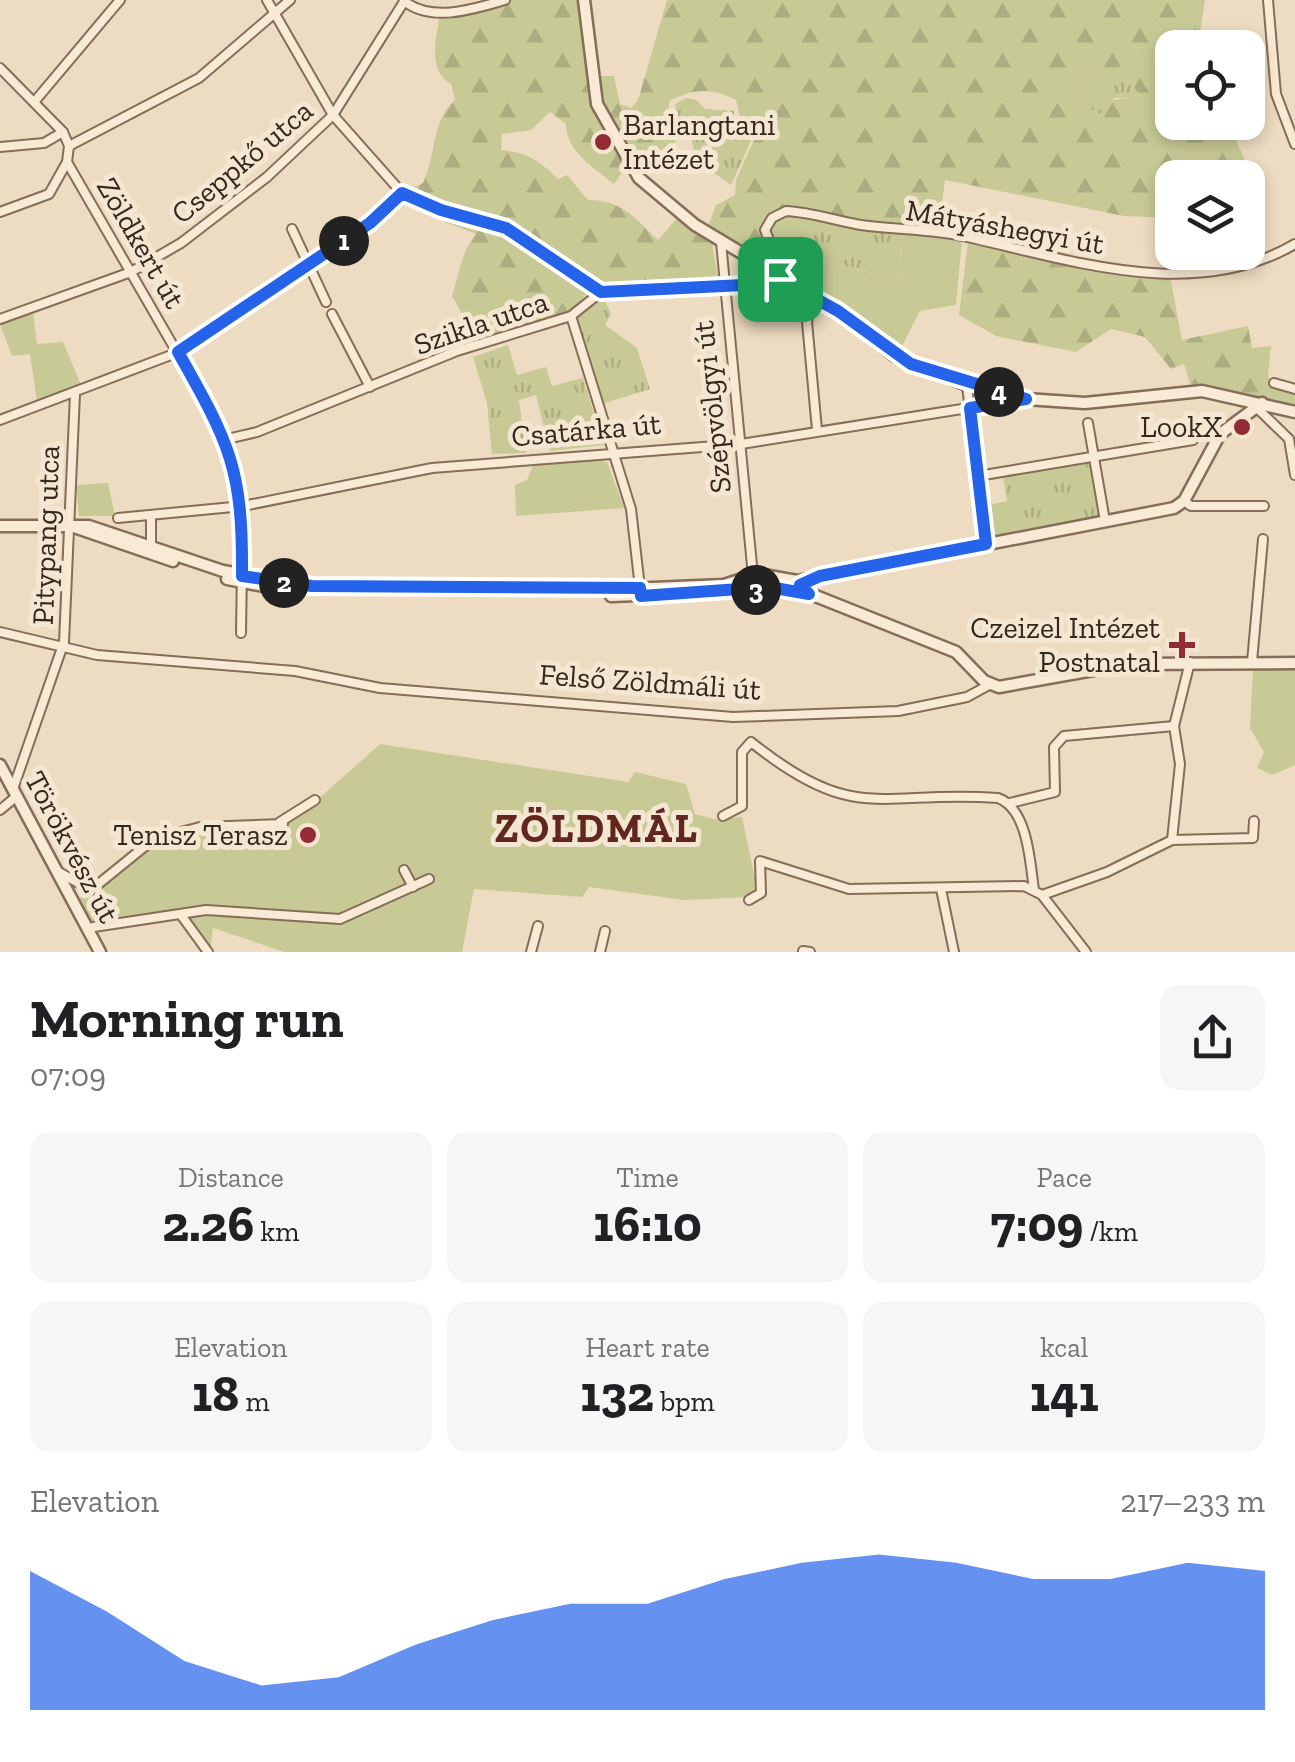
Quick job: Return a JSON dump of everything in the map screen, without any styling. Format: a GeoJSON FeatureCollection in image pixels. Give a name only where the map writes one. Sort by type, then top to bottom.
{"type":"FeatureCollection","features":[{"type":"Feature","properties":{"kind":"street"},"geometry":{"type":"LineString","coordinates":[[35,102],[120,0]]}},
{"type":"Feature","properties":{"kind":"street"},"geometry":{"type":"LineString","coordinates":[[267,0],[280,8],[333,115],[402,193],[441,210],[506,228],[601,292],[725,287],[780,279]]}},
{"type":"Feature","properties":{"kind":"street"},"geometry":{"type":"LineString","coordinates":[[0,68],[62,132],[69,146],[199,78],[290,0]]}},
{"type":"Feature","properties":{"kind":"street"},"geometry":{"type":"LineString","coordinates":[[405,1],[425,12],[440,13],[505,0]]}},
{"type":"Feature","properties":{"kind":"street"},"geometry":{"type":"LineString","coordinates":[[584,0],[594,92],[626,162],[662,198],[721,242],[812,296],[895,356],[968,385],[1026,399],[1085,403],[1202,390],[1295,412]]}},
{"type":"Feature","properties":{"kind":"street"},"geometry":{"type":"LineString","coordinates":[[1268,0],[1276,94],[1295,144]]}},
{"type":"Feature","properties":{"kind":"street","name":"Cseppkő utca"},"geometry":{"type":"LineString","coordinates":[[0,319],[132,272],[181,242],[266,177],[333,115],[405,1]]}},
{"type":"Feature","properties":{"kind":"street"},"geometry":{"type":"LineString","coordinates":[[0,147],[44,143],[62,132]]}},
{"type":"Feature","properties":{"kind":"street","name":"Zöldkert út"},"geometry":{"type":"LineString","coordinates":[[69,146],[68,162],[227,438],[243,506],[241,633]]}},
{"type":"Feature","properties":{"kind":"street"},"geometry":{"type":"LineString","coordinates":[[0,212],[49,194],[68,162]]}},
{"type":"Feature","properties":{"kind":"street"},"geometry":{"type":"LineString","coordinates":[[0,420],[178,352],[370,223],[402,193]]}},
{"type":"Feature","properties":{"kind":"street","name":"Mátyáshegyi út"},"geometry":{"type":"LineString","coordinates":[[780,279],[781,270],[765,236],[770,221],[786,212],[965,236],[1029,254],[1132,272],[1176,272],[1243,263],[1293,245]]}},
{"type":"Feature","properties":{"kind":"street"},"geometry":{"type":"LineString","coordinates":[[292,229],[326,302]]}},
{"type":"Feature","properties":{"kind":"street","name":"Szépvölgyi út"},"geometry":{"type":"LineString","coordinates":[[721,242],[755,579]]}},
{"type":"Feature","properties":{"kind":"street"},"geometry":{"type":"LineString","coordinates":[[1293,245],[1295,260]]}},
{"type":"Feature","properties":{"kind":"street","name":"Szikla utca"},"geometry":{"type":"LineString","coordinates":[[227,438],[257,432],[458,351],[571,316],[601,292]]}},
{"type":"Feature","properties":{"kind":"street"},"geometry":{"type":"LineString","coordinates":[[812,296],[807,322],[818,430]]}},
{"type":"Feature","properties":{"kind":"street"},"geometry":{"type":"LineString","coordinates":[[332,314],[370,386]]}},
{"type":"Feature","properties":{"kind":"street"},"geometry":{"type":"LineString","coordinates":[[571,316],[636,536],[641,592]]}},
{"type":"Feature","properties":{"kind":"street"},"geometry":{"type":"LineString","coordinates":[[1274,383],[1295,389]]}},
{"type":"Feature","properties":{"kind":"street"},"geometry":{"type":"LineString","coordinates":[[968,385],[986,544]]}},
{"type":"Feature","properties":{"kind":"street","name":"Pitypang utca"},"geometry":{"type":"LineString","coordinates":[[15,793],[62,650],[74,394]]}},
{"type":"Feature","properties":{"kind":"street","name":"Csatárka út"},"geometry":{"type":"LineString","coordinates":[[118,518],[243,506],[432,468],[741,444],[1026,399]]}},
{"type":"Feature","properties":{"kind":"street"},"geometry":{"type":"LineString","coordinates":[[1259,405],[1288,439],[1295,474]]}},
{"type":"Feature","properties":{"kind":"street"},"geometry":{"type":"LineString","coordinates":[[801,587],[820,576],[1163,511],[1184,501],[1220,434],[1259,405]]}},
{"type":"Feature","properties":{"kind":"street"},"geometry":{"type":"LineString","coordinates":[[1088,424],[1106,521]]}},
{"type":"Feature","properties":{"kind":"street"},"geometry":{"type":"LineString","coordinates":[[978,476],[1193,440]]}},
{"type":"Feature","properties":{"kind":"street"},"geometry":{"type":"LineString","coordinates":[[1184,501],[1191,506],[1264,506]]}},
{"type":"Feature","properties":{"kind":"street"},"geometry":{"type":"LineString","coordinates":[[150,546],[151,516]]}},
{"type":"Feature","properties":{"kind":"street"},"geometry":{"type":"LineString","coordinates":[[0,526],[88,526],[167,555]]}},
{"type":"Feature","properties":{"kind":"street"},"geometry":{"type":"LineString","coordinates":[[70,526],[243,580],[312,586],[641,592],[755,579],[801,587],[956,652],[989,686]]}},
{"type":"Feature","properties":{"kind":"street"},"geometry":{"type":"LineString","coordinates":[[1252,662],[1263,539]]}},
{"type":"Feature","properties":{"kind":"street","name":"Felső Zöldmáli út"},"geometry":{"type":"LineString","coordinates":[[0,632],[62,650],[296,671],[380,688],[733,717],[898,711],[967,697],[989,686],[1012,686],[1127,664],[1295,662]]}},
{"type":"Feature","properties":{"kind":"street"},"geometry":{"type":"LineString","coordinates":[[1172,840],[1180,764],[1174,726],[1190,662]]}},
{"type":"Feature","properties":{"kind":"street"},"geometry":{"type":"LineString","coordinates":[[723,816],[742,806],[742,752],[751,742],[799,780],[831,794],[876,801],[983,797],[1010,803],[1055,792],[1054,747],[1064,736],[1174,726]]}},
{"type":"Feature","properties":{"kind":"street","name":"Törökvész út"},"geometry":{"type":"LineString","coordinates":[[0,765],[100,952]]}},
{"type":"Feature","properties":{"kind":"street"},"geometry":{"type":"LineString","coordinates":[[0,810],[15,793]]}},
{"type":"Feature","properties":{"kind":"street"},"geometry":{"type":"LineString","coordinates":[[57,871],[91,890],[154,839],[200,827],[279,823],[315,800]]}},
{"type":"Feature","properties":{"kind":"street"},"geometry":{"type":"LineString","coordinates":[[1010,803],[1018,815],[1038,892],[1086,952]]}},
{"type":"Feature","properties":{"kind":"street"},"geometry":{"type":"LineString","coordinates":[[749,900],[761,893],[760,861],[849,889],[1024,886],[1038,892],[1107,872],[1172,840],[1254,838],[1254,821]]}},
{"type":"Feature","properties":{"kind":"street"},"geometry":{"type":"LineString","coordinates":[[404,870],[414,886]]}},
{"type":"Feature","properties":{"kind":"street"},"geometry":{"type":"LineString","coordinates":[[87,928],[232,910],[340,918],[428,879]]}},
{"type":"Feature","properties":{"kind":"street"},"geometry":{"type":"LineString","coordinates":[[941,889],[954,952]]}},
{"type":"Feature","properties":{"kind":"street"},"geometry":{"type":"LineString","coordinates":[[180,915],[208,952]]}},
{"type":"Feature","properties":{"kind":"street"},"geometry":{"type":"LineString","coordinates":[[531,952],[538,926]]}},
{"type":"Feature","properties":{"kind":"street"},"geometry":{"type":"LineString","coordinates":[[600,952],[605,931]]}},
{"type":"Feature","properties":{"kind":"green space"},"geometry":{"type":"Polygon","coordinates":[[[505,0],[583,0],[592,76],[614,76],[620,104],[631,108],[638,100],[667,0],[1205,0],[1201,30],[1155,30],[1155,140],[1236,140],[1245,160],[1155,160],[1155,217],[1124,216],[945,180],[939,230],[790,210],[774,212],[760,230],[772,264],[769,269],[706,232],[716,205],[735,195],[736,180],[754,140],[743,129],[736,100],[703,91],[670,100],[668,111],[680,133],[667,156],[651,165],[633,157],[614,184],[582,158],[571,143],[566,124],[550,112],[531,130],[502,134],[501,150],[533,158],[558,179],[567,175],[588,200],[619,207],[658,240],[678,217],[712,243],[718,277],[709,284],[599,282],[509,225],[480,214],[443,208],[408,190],[423,183],[438,128],[455,100],[451,84],[438,70],[440,13],[505,0]],[[1116,67],[1107,73],[1104,68],[1084,69],[1074,92],[1076,100],[1101,115],[1106,101],[1139,96],[1123,68],[1116,67]]]}},
{"type":"Feature","properties":{"kind":"green space"},"geometry":{"type":"Polygon","coordinates":[[[1124,68],[1139,97],[1114,98],[1102,116],[1076,100],[1074,92],[1084,69],[1124,68]]]}},
{"type":"Feature","properties":{"kind":"green space"},"geometry":{"type":"Polygon","coordinates":[[[687,98],[697,100],[705,109],[734,111],[734,124],[751,141],[731,185],[696,160],[690,133],[677,124],[675,104],[687,98]]]}},
{"type":"Feature","properties":{"kind":"green space"},"geometry":{"type":"Polygon","coordinates":[[[788,214],[856,229],[902,233],[898,280],[769,246],[769,228],[778,217],[788,214]]]}},
{"type":"Feature","properties":{"kind":"green space"},"geometry":{"type":"Polygon","coordinates":[[[445,216],[502,232],[590,290],[572,311],[467,344],[465,336],[473,333],[452,296],[464,256],[476,234],[442,221],[445,216]]]}},
{"type":"Feature","properties":{"kind":"green space"},"geometry":{"type":"Polygon","coordinates":[[[902,233],[962,240],[956,305],[920,311],[900,350],[847,310],[789,278],[777,251],[769,246],[898,280],[902,233]]]}},
{"type":"Feature","properties":{"kind":"green space"},"geometry":{"type":"Polygon","coordinates":[[[968,241],[1069,264],[1170,276],[1182,340],[1248,326],[1252,348],[1271,346],[1268,376],[1272,384],[1295,391],[1295,407],[1190,384],[1184,364],[1171,369],[1145,337],[1111,329],[1076,352],[996,336],[959,315],[968,241]]]}},
{"type":"Feature","properties":{"kind":"green space"},"geometry":{"type":"Polygon","coordinates":[[[603,296],[611,314],[605,325],[637,348],[650,389],[602,404],[577,319],[603,296]]]}},
{"type":"Feature","properties":{"kind":"green space"},"geometry":{"type":"Polygon","coordinates":[[[33,312],[37,344],[63,342],[81,385],[37,401],[30,354],[12,356],[0,324],[33,312]]]}},
{"type":"Feature","properties":{"kind":"green space"},"geometry":{"type":"Polygon","coordinates":[[[508,345],[517,375],[546,367],[552,386],[583,378],[604,445],[550,451],[536,395],[519,400],[526,453],[492,454],[487,403],[473,357],[508,345]]]}},
{"type":"Feature","properties":{"kind":"green space"},"geometry":{"type":"Polygon","coordinates":[[[1089,461],[1099,516],[991,536],[988,505],[1007,501],[1003,477],[1089,461]]]}},
{"type":"Feature","properties":{"kind":"green space"},"geometry":{"type":"Polygon","coordinates":[[[607,462],[624,508],[516,516],[515,485],[527,480],[533,465],[607,462]]]}},
{"type":"Feature","properties":{"kind":"green space"},"geometry":{"type":"Polygon","coordinates":[[[108,483],[115,516],[79,516],[76,485],[108,483]]]}},
{"type":"Feature","properties":{"kind":"green space"},"geometry":{"type":"Polygon","coordinates":[[[1253,669],[1295,669],[1295,765],[1272,775],[1257,768],[1264,752],[1250,728],[1253,669]]]}},
{"type":"Feature","properties":{"kind":"green space"},"geometry":{"type":"Polygon","coordinates":[[[380,744],[628,782],[635,772],[686,784],[695,814],[714,819],[742,817],[757,888],[750,897],[684,900],[589,887],[582,897],[474,889],[462,952],[285,952],[213,928],[210,952],[180,915],[87,928],[75,907],[116,862],[167,839],[283,824],[298,817],[380,744]]]}},
{"type":"Feature","properties":{"kind":"place","name":"Barlangtani Intézet"},"geometry":{"type":"Point","coordinates":[603,142]}},
{"type":"Feature","properties":{"kind":"place","name":"LookX"},"geometry":{"type":"Point","coordinates":[1242,427]}},
{"type":"Feature","properties":{"kind":"place","name":"Czeizel Intézet Postnatal"},"geometry":{"type":"Point","coordinates":[1182,645]}},
{"type":"Feature","properties":{"kind":"place","name":"Tenisz Terasz"},"geometry":{"type":"Point","coordinates":[308,835]}},
{"type":"Feature","properties":{"kind":"district","name":"ZÖLDMÁL"},"geometry":{"type":"Point","coordinates":[597,828]}},
{"type":"Feature","properties":{"kind":"route"},"geometry":{"type":"LineString","coordinates":[[402,193],[441,210],[506,228],[601,292],[766,284],[780,279],[838,311],[882,347],[911,364],[968,385],[1026,399],[970,408],[986,544],[820,576],[800,585],[809,594],[769,587],[641,596],[640,588],[312,586],[242,576],[243,506],[227,438],[178,352],[370,223],[402,193]]}}]}
